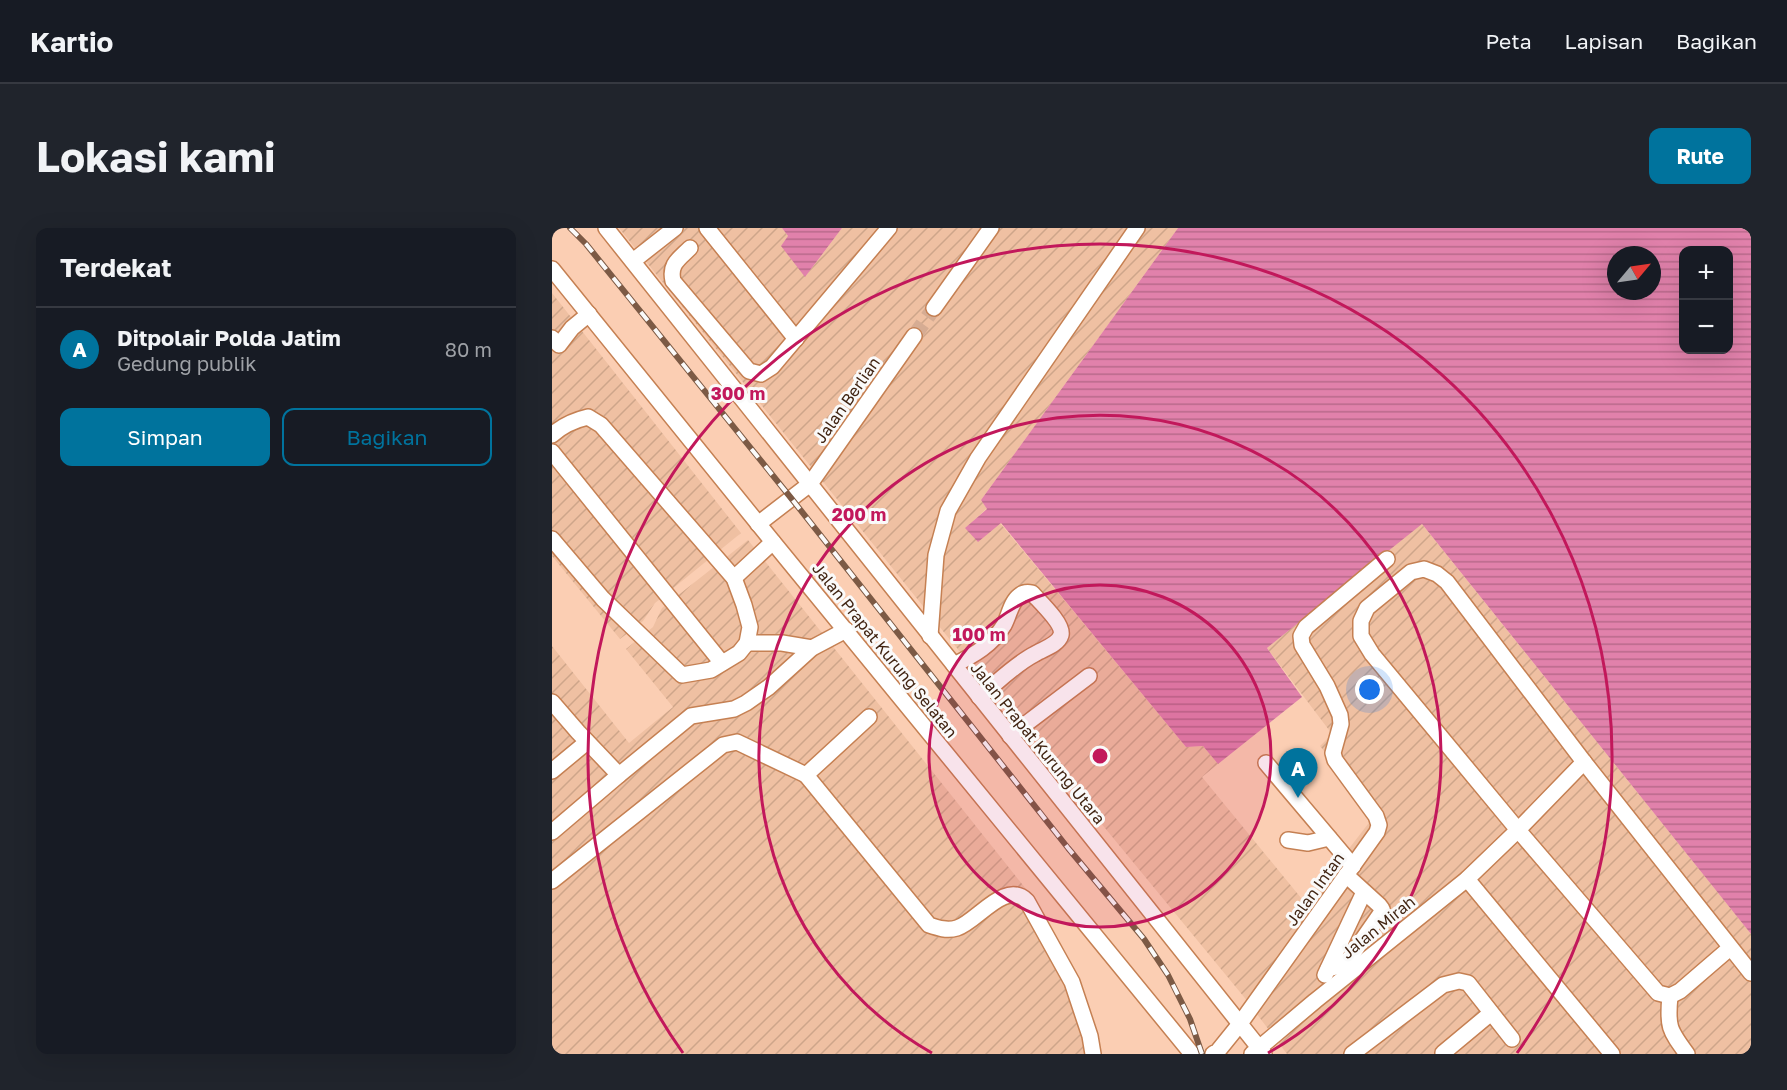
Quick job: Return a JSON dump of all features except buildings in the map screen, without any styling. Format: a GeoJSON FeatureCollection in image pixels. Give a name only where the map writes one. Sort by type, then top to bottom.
{"type":"FeatureCollection","features":[{"type":"Feature","properties":{"kind":"street","name":"Jalan Prapat Kurung Utara"},"geometry":{"type":"LineString","coordinates":[[606,228],[1239,1025],[1258,1052]]}},
{"type":"Feature","properties":{"kind":"street"},"geometry":{"type":"LineString","coordinates":[[633,261],[675,228]]}},
{"type":"Feature","properties":{"kind":"street"},"geometry":{"type":"LineString","coordinates":[[707,228],[796,339]]}},
{"type":"Feature","properties":{"kind":"street"},"geometry":{"type":"LineString","coordinates":[[690,248],[672,266],[673,281],[749,371],[761,374],[772,367],[889,228]]}},
{"type":"Feature","properties":{"kind":"street"},"geometry":{"type":"LineString","coordinates":[[934,308],[991,228]]}},
{"type":"Feature","properties":{"kind":"street"},"geometry":{"type":"LineString","coordinates":[[930,636],[936,555],[948,511],[978,458],[1137,228]]}},
{"type":"Feature","properties":{"kind":"street","name":"Jalan Prapat Kurung Selatan"},"geometry":{"type":"LineString","coordinates":[[552,268],[1190,1054]]}},
{"type":"Feature","properties":{"kind":"street"},"geometry":{"type":"LineString","coordinates":[[554,346],[589,314]]}},
{"type":"Feature","properties":{"kind":"street","name":"Jalan Berlian"},"geometry":{"type":"LineString","coordinates":[[758,524],[810,484],[914,336]]}},
{"type":"Feature","properties":{"kind":"street"},"geometry":{"type":"LineString","coordinates":[[552,435],[560,428],[588,417],[601,425],[735,578],[750,627],[747,643],[739,653],[711,670],[682,675],[603,599],[552,539]]}},
{"type":"Feature","properties":{"kind":"street"},"geometry":{"type":"LineString","coordinates":[[552,452],[722,663]]}},
{"type":"Feature","properties":{"kind":"street"},"geometry":{"type":"LineString","coordinates":[[735,578],[773,542]]}},
{"type":"Feature","properties":{"kind":"street","name":"Jalan Intan"},"geometry":{"type":"LineString","coordinates":[[1213,1054],[1239,1025],[1377,832],[1379,825],[1376,816],[1335,760],[1333,753],[1341,724],[1340,715],[1327,686],[1302,645],[1302,636],[1306,627],[1387,559]]}},
{"type":"Feature","properties":{"kind":"street"},"geometry":{"type":"LineString","coordinates":[[1730,948],[1680,991],[1670,996],[1658,993],[1518,830],[1372,654],[1361,636],[1361,621],[1367,608],[1411,572],[1425,569],[1437,574],[1447,582],[1584,762],[1751,973]]}},
{"type":"Feature","properties":{"kind":"street"},"geometry":{"type":"LineString","coordinates":[[954,665],[986,647],[1004,626],[1019,595],[1032,593],[1058,622],[1061,635],[1055,644],[1028,658],[979,698]]}},
{"type":"Feature","properties":{"kind":"street"},"geometry":{"type":"LineString","coordinates":[[552,832],[691,716],[734,709],[746,703],[769,687],[812,648],[846,630]]}},
{"type":"Feature","properties":{"kind":"street"},"geometry":{"type":"LineString","coordinates":[[747,643],[782,643],[812,648]]}},
{"type":"Feature","properties":{"kind":"street"},"geometry":{"type":"LineString","coordinates":[[1010,736],[1089,676]]}},
{"type":"Feature","properties":{"kind":"street"},"geometry":{"type":"LineString","coordinates":[[552,702],[619,775]]}},
{"type":"Feature","properties":{"kind":"street"},"geometry":{"type":"LineString","coordinates":[[806,775],[869,717]]}},
{"type":"Feature","properties":{"kind":"street"},"geometry":{"type":"LineString","coordinates":[[552,771],[587,742]]}},
{"type":"Feature","properties":{"kind":"street"},"geometry":{"type":"LineString","coordinates":[[552,881],[723,745],[737,742],[806,775],[929,925],[949,930],[959,928],[994,902],[1012,894],[1022,896],[1072,981],[1090,1036],[1093,1054]]}},
{"type":"Feature","properties":{"kind":"street","name":"Jalan Mirah"},"geometry":{"type":"LineString","coordinates":[[1258,1052],[1316,1000],[1467,879],[1584,762]]}},
{"type":"Feature","properties":{"kind":"street"},"geometry":{"type":"LineString","coordinates":[[1266,763],[1329,838],[1364,892],[1382,909],[1349,959],[1339,966],[1328,969]]}},
{"type":"Feature","properties":{"kind":"street"},"geometry":{"type":"LineString","coordinates":[[1288,840],[1308,843],[1329,838]]}},
{"type":"Feature","properties":{"kind":"street"},"geometry":{"type":"LineString","coordinates":[[1467,879],[1612,1054]]}},
{"type":"Feature","properties":{"kind":"street"},"geometry":{"type":"LineString","coordinates":[[1316,1000],[1364,892]]}},
{"type":"Feature","properties":{"kind":"street"},"geometry":{"type":"LineString","coordinates":[[1352,1054],[1443,985],[1459,981],[1468,983],[1512,1039]]}},
{"type":"Feature","properties":{"kind":"street"},"geometry":{"type":"LineString","coordinates":[[1670,996],[1668,1019],[1670,1028],[1688,1054]]}},
{"type":"Feature","properties":{"kind":"street"},"geometry":{"type":"LineString","coordinates":[[1444,1054],[1491,1013]]}},
{"type":"Feature","properties":{"kind":"shaded area"},"geometry":{"type":"Polygon","coordinates":[[[619,228],[782,228],[788,236],[805,277],[842,228],[1178,228],[981,500],[987,508],[966,528],[1000,523],[1186,747],[1203,746],[1218,764],[1202,777],[1306,904],[1375,815],[1320,746],[1332,734],[1267,648],[1421,523],[1751,934],[1751,1054],[1287,1054],[1244,997],[947,636],[619,228]]]}},
{"type":"Feature","properties":{"kind":"shaded area"},"geometry":{"type":"Polygon","coordinates":[[[782,228],[842,228],[805,277],[781,246],[788,236],[782,228]]]}},
{"type":"Feature","properties":{"kind":"shaded area"},"geometry":{"type":"Polygon","coordinates":[[[1178,228],[1751,228],[1751,934],[1422,524],[1267,648],[1302,697],[1218,764],[1203,746],[1186,747],[1001,523],[978,542],[965,528],[987,509],[981,500],[1178,228]]]}},
{"type":"Feature","properties":{"kind":"shaded area"},"geometry":{"type":"Polygon","coordinates":[[[552,293],[741,533],[655,603],[643,621],[620,639],[552,556],[552,293]]]}},
{"type":"Feature","properties":{"kind":"shaded area"},"geometry":{"type":"Polygon","coordinates":[[[748,540],[1026,889],[1050,938],[1079,1007],[1088,1054],[552,1054],[552,646],[629,743],[673,707],[626,649],[653,627],[662,608],[748,540]]]}},
{"type":"Feature","properties":{"kind":"tunnel"},"geometry":{"type":"LineString","coordinates":[[914,336],[934,308]]}},
{"type":"Feature","properties":{"kind":"railway"},"geometry":{"type":"LineString","coordinates":[[570,228],[586,244],[791,498],[1068,848],[1144,939],[1168,975],[1190,1019],[1202,1054]]}},
{"type":"Feature","properties":{"kind":"place","name":"Ditpolair Polda Jatim"},"geometry":{"type":"Point","coordinates":[1298,798]}}]}
